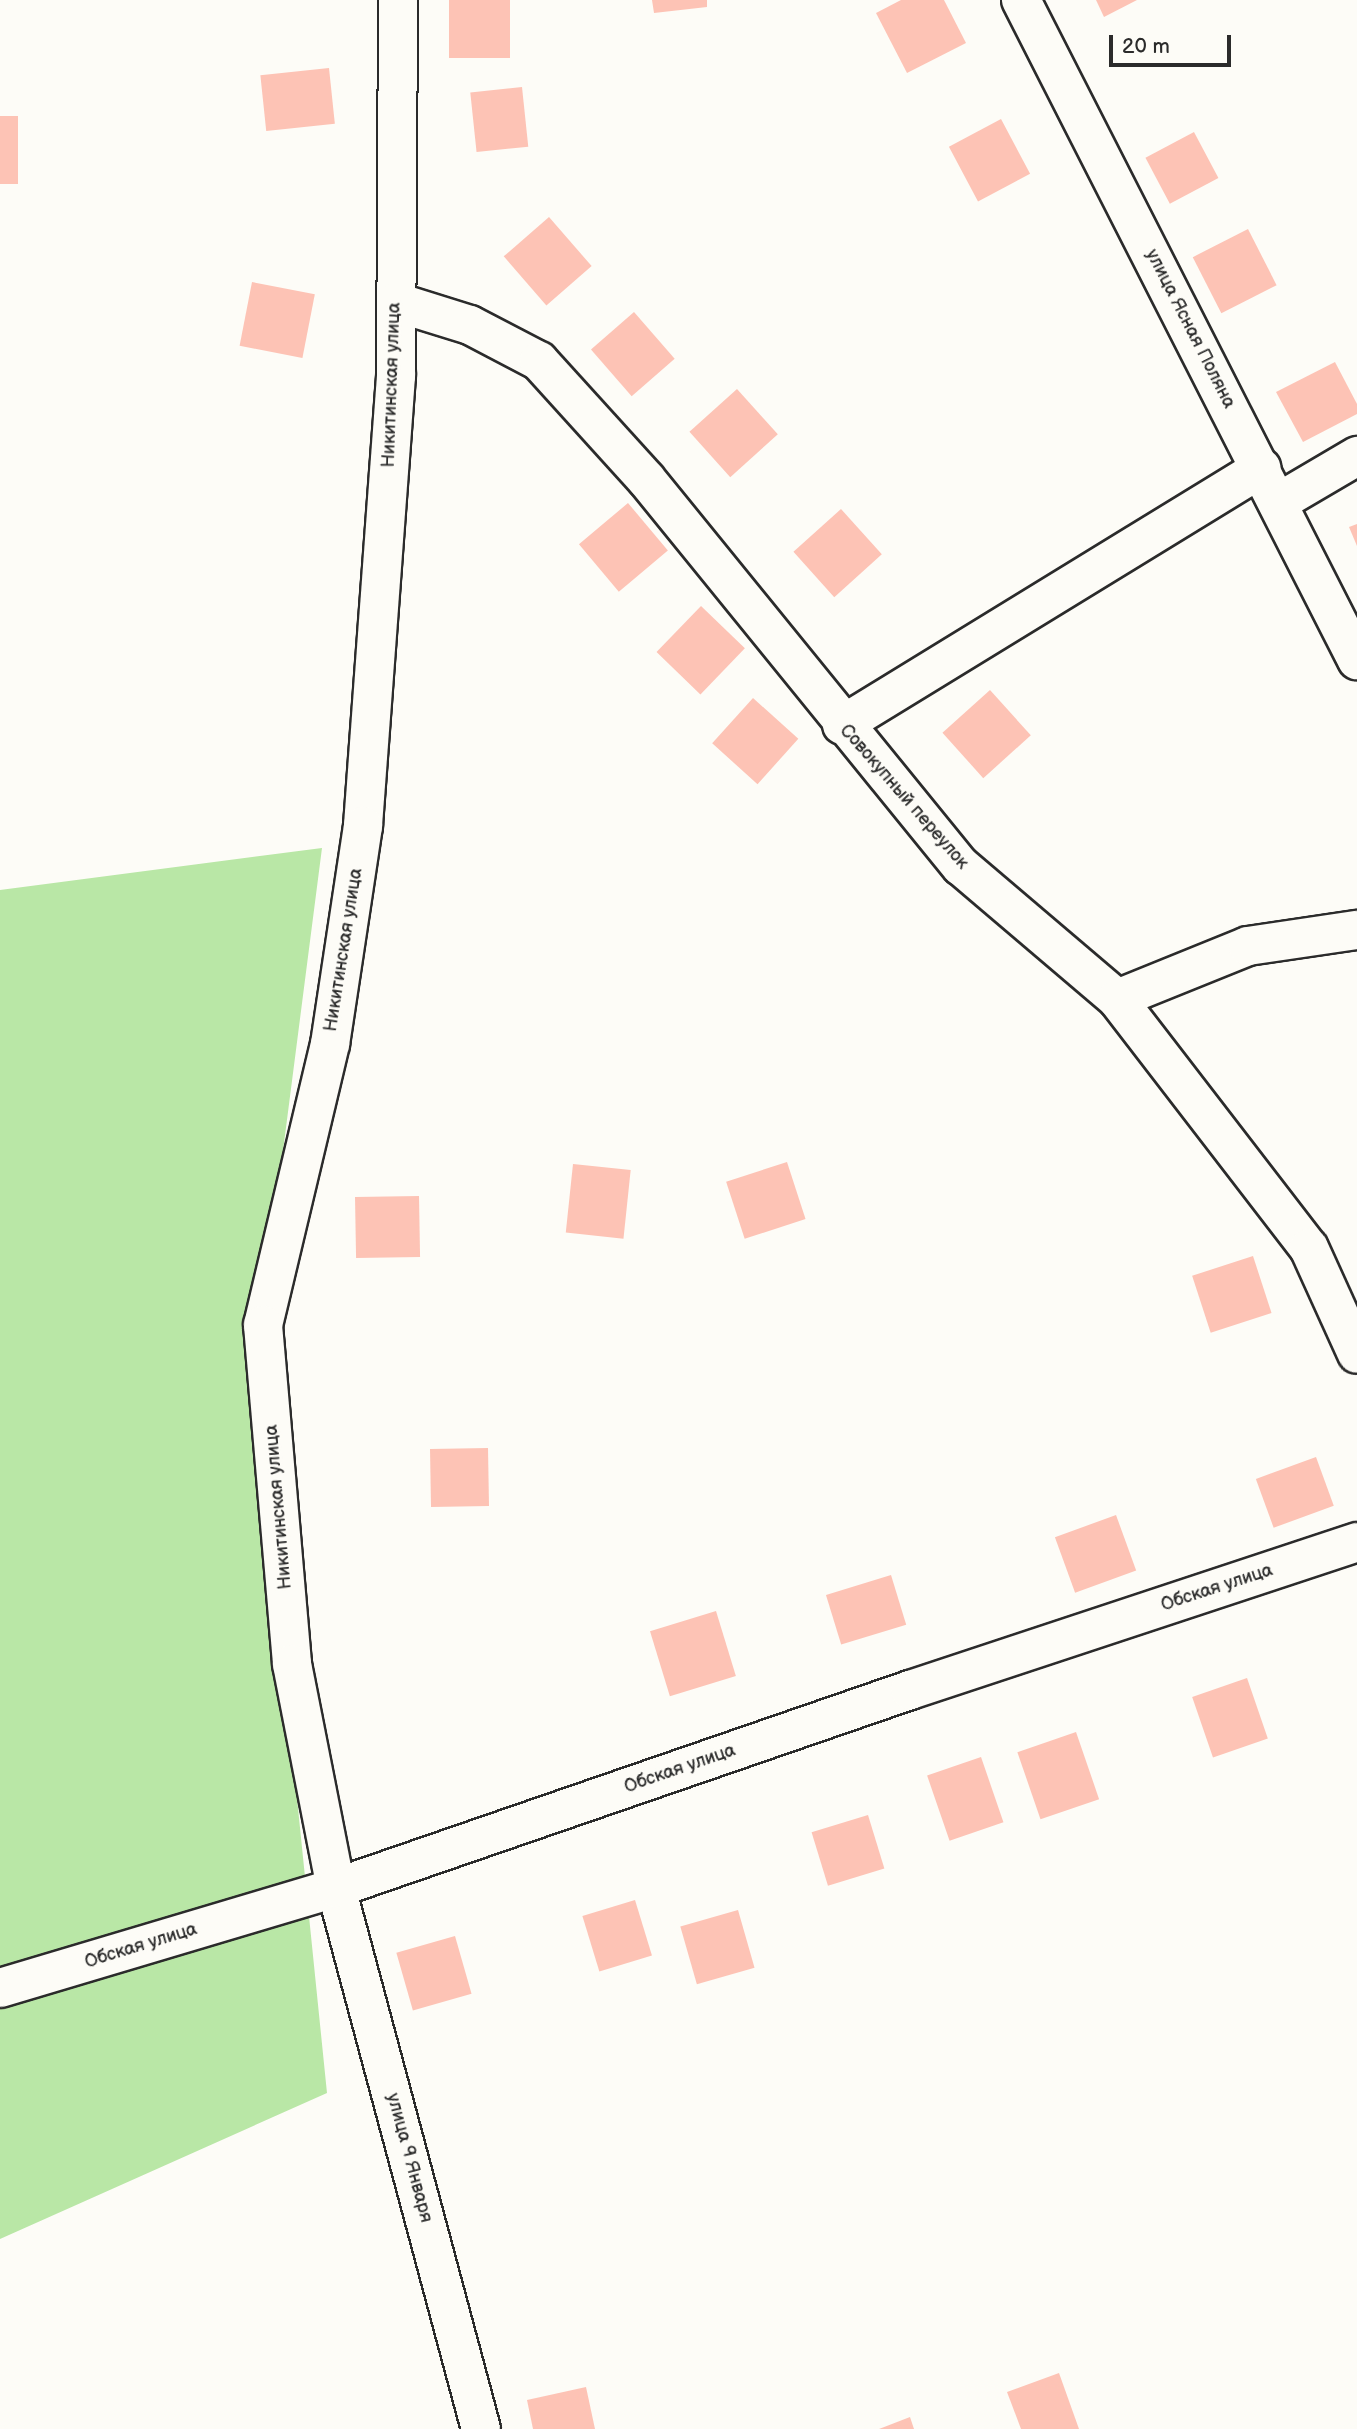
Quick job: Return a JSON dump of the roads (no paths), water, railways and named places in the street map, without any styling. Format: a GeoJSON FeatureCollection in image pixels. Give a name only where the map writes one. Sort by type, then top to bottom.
{"type":"FeatureCollection","features":[{"type":"Feature","properties":{"kind":"street","name":"Никитинская улица"},"geometry":{"type":"LineString","coordinates":[[336,1888],[292,1664],[263,1325],[330,1044],[363,826],[396,376],[398,0]]}},
{"type":"Feature","properties":{"kind":"street","name":"улица Ясная Поляна"},"geometry":{"type":"LineString","coordinates":[[1021,0],[1279,502],[1357,660]]}},
{"type":"Feature","properties":{"kind":"street","name":"Совокупный переулок"},"geometry":{"type":"LineString","coordinates":[[396,302],[470,325],[540,361],[646,479],[842,725],[961,866],[1117,999],[1308,1248],[1357,1353]]}},
{"type":"Feature","properties":{"kind":"street"},"geometry":{"type":"LineString","coordinates":[[1279,502],[1357,456]]}},
{"type":"Feature","properties":{"kind":"street"},"geometry":{"type":"LineString","coordinates":[[842,725],[1261,468]]}},
{"type":"Feature","properties":{"kind":"street"},"geometry":{"type":"LineString","coordinates":[[1117,999],[1248,946],[1357,930]]}},
{"type":"Feature","properties":{"kind":"street","name":"Обская улица"},"geometry":{"type":"LineString","coordinates":[[0,1988],[336,1888],[910,1690],[1357,1542]]}},
{"type":"Feature","properties":{"kind":"street","name":"улица 9 Января"},"geometry":{"type":"LineString","coordinates":[[336,1888],[481,2429]]}}]}
